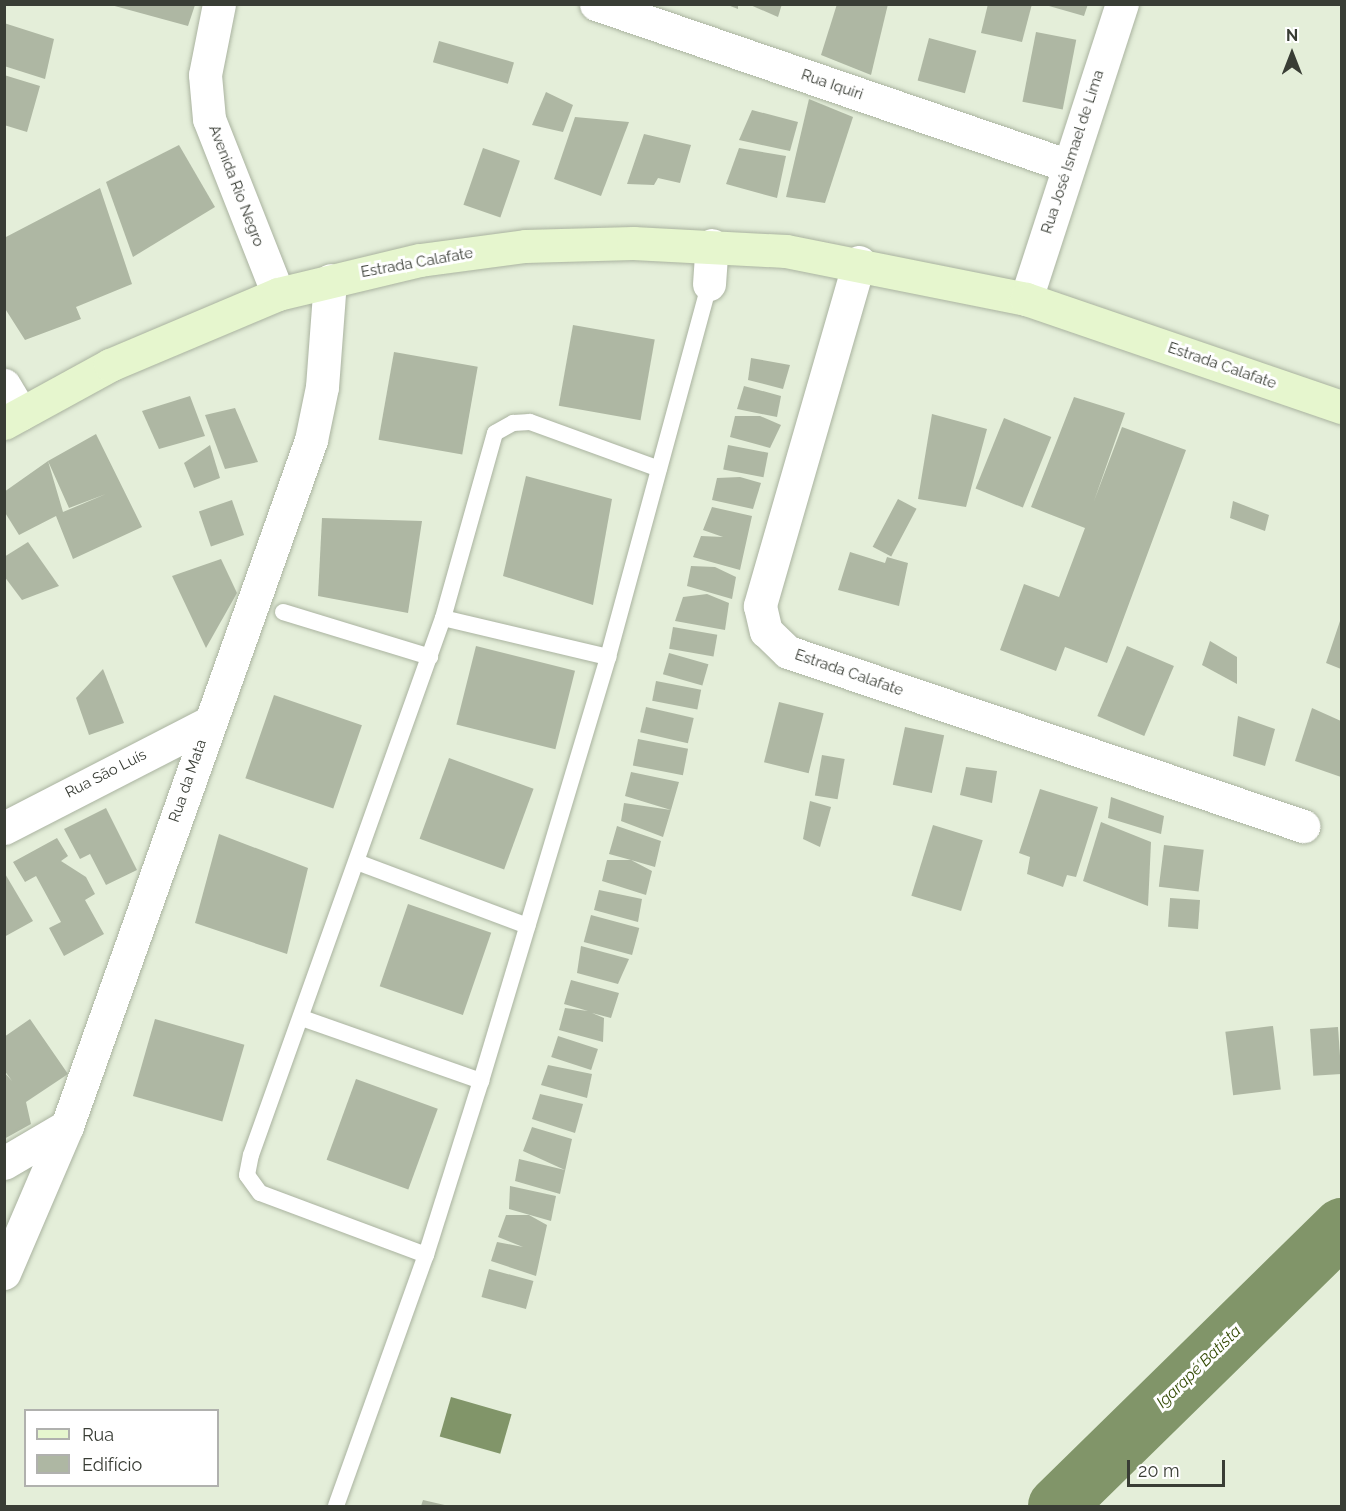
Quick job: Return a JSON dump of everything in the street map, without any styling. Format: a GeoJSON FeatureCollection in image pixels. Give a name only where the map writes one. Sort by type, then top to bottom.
{"type":"FeatureCollection","features":[{"type":"Feature","properties":{"kind":"street","name":"Avenida Rio Negro"},"geometry":{"type":"LineString","coordinates":[[219,4],[205,75],[209,119],[278,294]]}},
{"type":"Feature","properties":{"kind":"street","name":"Rua Iquiri"},"geometry":{"type":"LineString","coordinates":[[596,4],[1068,166]]}},
{"type":"Feature","properties":{"kind":"street","name":"Rua José Ismael de Lima"},"geometry":{"type":"LineString","coordinates":[[1026,299],[1122,4]]}},
{"type":"Feature","properties":{"kind":"street","name":"Estrada Calafate"},"geometry":{"type":"LineString","coordinates":[[13,418],[110,365],[278,294],[420,260],[525,246],[712,245],[859,262],[1026,299],[1341,407]]}},
{"type":"Feature","properties":{"kind":"street"},"geometry":{"type":"LineString","coordinates":[[709,284],[712,245]]}},
{"type":"Feature","properties":{"kind":"street","name":"Estrada Calafate"},"geometry":{"type":"LineString","coordinates":[[859,262],[760,606],[766,632],[788,652],[1303,826]]}},
{"type":"Feature","properties":{"kind":"street","name":"Rua da Mata"},"geometry":{"type":"LineString","coordinates":[[4,1273],[67,1126],[208,723],[311,440],[322,387],[330,280]]}},
{"type":"Feature","properties":{"kind":"street"},"geometry":{"type":"LineString","coordinates":[[4,385],[13,418]]}},
{"type":"Feature","properties":{"kind":"street","name":"Rua São Luís"},"geometry":{"type":"LineString","coordinates":[[4,828],[208,723]]}},
{"type":"Feature","properties":{"kind":"street"},"geometry":{"type":"LineString","coordinates":[[4,1162],[67,1126]]}},
{"type":"Feature","properties":{"kind":"lane"},"geometry":{"type":"LineString","coordinates":[[336,1506],[426,1255],[481,1081],[608,657],[709,284]]}},
{"type":"Feature","properties":{"kind":"lane"},"geometry":{"type":"LineString","coordinates":[[426,1255],[251,1186],[251,1155],[430,657],[495,433],[513,423],[531,422],[660,469]]}},
{"type":"Feature","properties":{"kind":"lane"},"geometry":{"type":"LineString","coordinates":[[283,612],[430,657]]}},
{"type":"Feature","properties":{"kind":"lane"},"geometry":{"type":"LineString","coordinates":[[443,618],[608,657]]}},
{"type":"Feature","properties":{"kind":"lane"},"geometry":{"type":"LineString","coordinates":[[357,862],[527,926]]}},
{"type":"Feature","properties":{"kind":"lane"},"geometry":{"type":"LineString","coordinates":[[302,1018],[481,1081]]}},
{"type":"Feature","properties":{"kind":"shaded area"},"geometry":{"type":"Polygon","coordinates":[[[451,1397],[512,1414],[500,1454],[440,1436],[451,1397]]]}},
{"type":"Feature","properties":{"kind":"building"},"geometry":{"type":"Polygon","coordinates":[[[725,4],[738,4],[738,9],[725,4]]]}},
{"type":"Feature","properties":{"kind":"building"},"geometry":{"type":"Polygon","coordinates":[[[748,4],[782,4],[778,17],[748,4]]]}},
{"type":"Feature","properties":{"kind":"building"},"geometry":{"type":"Polygon","coordinates":[[[837,4],[888,4],[871,75],[821,55],[837,4]]]}},
{"type":"Feature","properties":{"kind":"building"},"geometry":{"type":"Polygon","coordinates":[[[988,4],[1032,4],[1022,42],[981,33],[988,4]]]}},
{"type":"Feature","properties":{"kind":"building"},"geometry":{"type":"Polygon","coordinates":[[[1042,4],[1088,4],[1084,16],[1042,4]]]}},
{"type":"Feature","properties":{"kind":"building"},"geometry":{"type":"Polygon","coordinates":[[[111,5],[195,5],[188,26],[111,5]]]}},
{"type":"Feature","properties":{"kind":"building"},"geometry":{"type":"Polygon","coordinates":[[[4,23],[54,39],[45,79],[4,66],[4,23]]]}},
{"type":"Feature","properties":{"kind":"building"},"geometry":{"type":"Polygon","coordinates":[[[1036,32],[1076,40],[1063,110],[1022,102],[1036,32]]]}},
{"type":"Feature","properties":{"kind":"building"},"geometry":{"type":"Polygon","coordinates":[[[929,38],[976,51],[965,93],[918,81],[929,38]]]}},
{"type":"Feature","properties":{"kind":"building"},"geometry":{"type":"Polygon","coordinates":[[[439,41],[514,62],[508,84],[433,62],[439,41]]]}},
{"type":"Feature","properties":{"kind":"building"},"geometry":{"type":"Polygon","coordinates":[[[4,75],[40,86],[27,132],[4,125],[4,75]]]}},
{"type":"Feature","properties":{"kind":"building"},"geometry":{"type":"Polygon","coordinates":[[[546,92],[573,105],[563,132],[532,125],[546,92]]]}},
{"type":"Feature","properties":{"kind":"building"},"geometry":{"type":"Polygon","coordinates":[[[809,99],[853,117],[825,203],[786,197],[809,99]]]}},
{"type":"Feature","properties":{"kind":"building"},"geometry":{"type":"Polygon","coordinates":[[[752,110],[798,122],[790,151],[739,140],[752,110]]]}},
{"type":"Feature","properties":{"kind":"building"},"geometry":{"type":"Polygon","coordinates":[[[575,117],[629,122],[601,196],[554,179],[575,117]]]}},
{"type":"Feature","properties":{"kind":"building"},"geometry":{"type":"Polygon","coordinates":[[[644,134],[691,145],[680,183],[658,178],[654,185],[627,184],[644,134]]]}},
{"type":"Feature","properties":{"kind":"building"},"geometry":{"type":"Polygon","coordinates":[[[179,145],[215,207],[133,257],[106,182],[179,145]]]}},
{"type":"Feature","properties":{"kind":"building"},"geometry":{"type":"Polygon","coordinates":[[[483,148],[520,161],[500,217],[463,205],[483,148]]]}},
{"type":"Feature","properties":{"kind":"building"},"geometry":{"type":"Polygon","coordinates":[[[739,148],[786,156],[777,198],[726,184],[739,148]]]}},
{"type":"Feature","properties":{"kind":"building"},"geometry":{"type":"Polygon","coordinates":[[[100,188],[132,284],[76,307],[81,319],[25,340],[4,307],[4,238],[100,188]]]}},
{"type":"Feature","properties":{"kind":"building"},"geometry":{"type":"Polygon","coordinates":[[[573,325],[655,339],[640,420],[559,406],[573,325]]]}},
{"type":"Feature","properties":{"kind":"building"},"geometry":{"type":"Polygon","coordinates":[[[394,352],[478,367],[462,454],[379,440],[394,352]]]}},
{"type":"Feature","properties":{"kind":"building"},"geometry":{"type":"Polygon","coordinates":[[[751,358],[790,365],[783,389],[748,380],[751,358]]]}},
{"type":"Feature","properties":{"kind":"building"},"geometry":{"type":"Polygon","coordinates":[[[744,386],[781,396],[777,417],[737,409],[744,386]]]}},
{"type":"Feature","properties":{"kind":"building"},"geometry":{"type":"Polygon","coordinates":[[[190,396],[205,436],[159,449],[142,411],[190,396]]]}},
{"type":"Feature","properties":{"kind":"building"},"geometry":{"type":"Polygon","coordinates":[[[1074,397],[1125,413],[1094,501],[1122,427],[1186,450],[1107,663],[1065,647],[1056,671],[1000,650],[1024,584],[1059,597],[1085,528],[1031,507],[1074,397]]]}},
{"type":"Feature","properties":{"kind":"building"},"geometry":{"type":"Polygon","coordinates":[[[235,408],[258,462],[225,469],[205,415],[235,408]]]}},
{"type":"Feature","properties":{"kind":"building"},"geometry":{"type":"Polygon","coordinates":[[[932,414],[987,429],[966,507],[918,499],[932,414]]]}},
{"type":"Feature","properties":{"kind":"building"},"geometry":{"type":"Polygon","coordinates":[[[735,416],[760,416],[781,425],[770,448],[730,437],[735,416]]]}},
{"type":"Feature","properties":{"kind":"building"},"geometry":{"type":"Polygon","coordinates":[[[1004,418],[1051,437],[1023,508],[976,488],[1004,418]]]}},
{"type":"Feature","properties":{"kind":"building"},"geometry":{"type":"Polygon","coordinates":[[[96,434],[142,527],[73,559],[56,516],[19,535],[4,511],[4,492],[48,461],[96,434]],[[48,461],[63,512],[106,494],[69,508],[48,461]]]}},
{"type":"Feature","properties":{"kind":"building"},"geometry":{"type":"Polygon","coordinates":[[[210,445],[220,478],[194,488],[184,463],[210,445]]]}},
{"type":"Feature","properties":{"kind":"building"},"geometry":{"type":"Polygon","coordinates":[[[728,445],[768,453],[763,477],[723,470],[728,445]]]}},
{"type":"Feature","properties":{"kind":"building"},"geometry":{"type":"Polygon","coordinates":[[[526,476],[612,499],[593,605],[503,576],[526,476]]]}},
{"type":"Feature","properties":{"kind":"building"},"geometry":{"type":"Polygon","coordinates":[[[740,477],[761,483],[753,509],[712,500],[717,478],[740,477]]]}},
{"type":"Feature","properties":{"kind":"building"},"geometry":{"type":"Polygon","coordinates":[[[898,499],[917,509],[891,557],[873,547],[898,499]]]}},
{"type":"Feature","properties":{"kind":"building"},"geometry":{"type":"Polygon","coordinates":[[[232,500],[244,535],[211,546],[199,511],[232,500]]]}},
{"type":"Feature","properties":{"kind":"building"},"geometry":{"type":"Polygon","coordinates":[[[1233,501],[1269,515],[1265,531],[1230,518],[1233,501]]]}},
{"type":"Feature","properties":{"kind":"building"},"geometry":{"type":"Polygon","coordinates":[[[712,507],[752,516],[740,570],[693,557],[701,536],[723,537],[703,530],[712,507]]]}},
{"type":"Feature","properties":{"kind":"building"},"geometry":{"type":"Polygon","coordinates":[[[322,518],[422,521],[408,613],[318,596],[322,518]]]}},
{"type":"Feature","properties":{"kind":"building"},"geometry":{"type":"Polygon","coordinates":[[[28,542],[59,586],[22,600],[4,576],[4,557],[28,542]]]}},
{"type":"Feature","properties":{"kind":"building"},"geometry":{"type":"Polygon","coordinates":[[[850,552],[885,563],[887,557],[908,563],[899,606],[838,590],[850,552]]]}},
{"type":"Feature","properties":{"kind":"building"},"geometry":{"type":"Polygon","coordinates":[[[221,559],[237,593],[206,648],[172,576],[221,559]]]}},
{"type":"Feature","properties":{"kind":"building"},"geometry":{"type":"Polygon","coordinates":[[[691,566],[715,567],[736,577],[732,599],[687,586],[691,566]]]}},
{"type":"Feature","properties":{"kind":"building"},"geometry":{"type":"Polygon","coordinates":[[[707,594],[729,603],[725,630],[675,621],[683,597],[707,594]]]}},
{"type":"Feature","properties":{"kind":"building"},"geometry":{"type":"Polygon","coordinates":[[[1341,618],[1341,669],[1326,663],[1341,618]]]}},
{"type":"Feature","properties":{"kind":"building"},"geometry":{"type":"Polygon","coordinates":[[[673,627],[717,635],[713,656],[669,649],[673,627]]]}},
{"type":"Feature","properties":{"kind":"building"},"geometry":{"type":"Polygon","coordinates":[[[1210,641],[1237,657],[1237,684],[1202,665],[1210,641]]]}},
{"type":"Feature","properties":{"kind":"building"},"geometry":{"type":"Polygon","coordinates":[[[476,646],[575,671],[555,749],[456,725],[476,646]]]}},
{"type":"Feature","properties":{"kind":"building"},"geometry":{"type":"Polygon","coordinates":[[[1127,646],[1174,666],[1144,736],[1097,716],[1127,646]]]}},
{"type":"Feature","properties":{"kind":"building"},"geometry":{"type":"Polygon","coordinates":[[[669,653],[708,664],[702,685],[663,674],[669,653]]]}},
{"type":"Feature","properties":{"kind":"building"},"geometry":{"type":"Polygon","coordinates":[[[103,669],[124,723],[89,735],[76,698],[103,669]]]}},
{"type":"Feature","properties":{"kind":"building"},"geometry":{"type":"Polygon","coordinates":[[[656,681],[701,690],[697,709],[652,701],[656,681]]]}},
{"type":"Feature","properties":{"kind":"building"},"geometry":{"type":"Polygon","coordinates":[[[274,695],[362,725],[333,808],[245,778],[274,695]]]}},
{"type":"Feature","properties":{"kind":"building"},"geometry":{"type":"Polygon","coordinates":[[[779,702],[824,713],[809,773],[764,762],[779,702]]]}},
{"type":"Feature","properties":{"kind":"building"},"geometry":{"type":"Polygon","coordinates":[[[646,707],[694,718],[688,743],[640,732],[646,707]]]}},
{"type":"Feature","properties":{"kind":"building"},"geometry":{"type":"Polygon","coordinates":[[[1312,708],[1341,721],[1341,777],[1295,761],[1312,708]]]}},
{"type":"Feature","properties":{"kind":"building"},"geometry":{"type":"Polygon","coordinates":[[[1238,716],[1275,729],[1265,766],[1233,756],[1238,716]]]}},
{"type":"Feature","properties":{"kind":"building"},"geometry":{"type":"Polygon","coordinates":[[[905,727],[944,735],[932,793],[893,785],[905,727]]]}},
{"type":"Feature","properties":{"kind":"building"},"geometry":{"type":"Polygon","coordinates":[[[638,739],[688,749],[683,775],[633,766],[638,739]]]}},
{"type":"Feature","properties":{"kind":"building"},"geometry":{"type":"Polygon","coordinates":[[[822,755],[845,759],[838,799],[815,795],[822,755]]]}},
{"type":"Feature","properties":{"kind":"building"},"geometry":{"type":"Polygon","coordinates":[[[449,758],[534,789],[504,870],[420,839],[449,758]]]}},
{"type":"Feature","properties":{"kind":"building"},"geometry":{"type":"Polygon","coordinates":[[[966,767],[997,771],[992,803],[960,795],[966,767]]]}},
{"type":"Feature","properties":{"kind":"building"},"geometry":{"type":"Polygon","coordinates":[[[631,772],[679,782],[671,810],[625,796],[631,772]]]}},
{"type":"Feature","properties":{"kind":"building"},"geometry":{"type":"Polygon","coordinates":[[[1040,789],[1098,807],[1076,877],[1067,875],[1063,887],[1027,874],[1030,857],[1019,853],[1040,789]]]}},
{"type":"Feature","properties":{"kind":"building"},"geometry":{"type":"Polygon","coordinates":[[[1111,797],[1164,816],[1161,834],[1108,818],[1111,797]]]}},
{"type":"Feature","properties":{"kind":"building"},"geometry":{"type":"Polygon","coordinates":[[[810,801],[831,807],[820,847],[803,839],[810,801]]]}},
{"type":"Feature","properties":{"kind":"building"},"geometry":{"type":"Polygon","coordinates":[[[624,803],[671,810],[663,837],[621,821],[624,803]]]}},
{"type":"Feature","properties":{"kind":"building"},"geometry":{"type":"Polygon","coordinates":[[[106,808],[137,870],[106,885],[90,854],[80,859],[64,829],[106,808]]]}},
{"type":"Feature","properties":{"kind":"building"},"geometry":{"type":"Polygon","coordinates":[[[1101,822],[1151,842],[1148,906],[1083,881],[1101,822]]]}},
{"type":"Feature","properties":{"kind":"building"},"geometry":{"type":"Polygon","coordinates":[[[933,825],[983,840],[961,911],[911,896],[933,825]]]}},
{"type":"Feature","properties":{"kind":"building"},"geometry":{"type":"Polygon","coordinates":[[[617,826],[661,841],[655,867],[609,854],[617,826]]]}},
{"type":"Feature","properties":{"kind":"building"},"geometry":{"type":"Polygon","coordinates":[[[219,834],[308,868],[287,954],[195,923],[219,834]]]}},
{"type":"Feature","properties":{"kind":"building"},"geometry":{"type":"Polygon","coordinates":[[[57,838],[68,856],[61,861],[86,877],[95,894],[85,900],[104,934],[64,956],[49,928],[61,922],[36,876],[25,882],[13,862],[57,838]]]}},
{"type":"Feature","properties":{"kind":"building"},"geometry":{"type":"Polygon","coordinates":[[[1164,845],[1204,850],[1199,892],[1159,887],[1164,845]]]}},
{"type":"Feature","properties":{"kind":"building"},"geometry":{"type":"Polygon","coordinates":[[[607,860],[631,860],[652,871],[646,895],[602,881],[607,860]]]}},
{"type":"Feature","properties":{"kind":"building"},"geometry":{"type":"Polygon","coordinates":[[[4,872],[33,921],[4,937],[4,872]]]}},
{"type":"Feature","properties":{"kind":"building"},"geometry":{"type":"Polygon","coordinates":[[[599,890],[642,899],[638,922],[594,910],[599,890]]]}},
{"type":"Feature","properties":{"kind":"building"},"geometry":{"type":"Polygon","coordinates":[[[1170,898],[1200,900],[1198,929],[1168,927],[1170,898]]]}},
{"type":"Feature","properties":{"kind":"building"},"geometry":{"type":"Polygon","coordinates":[[[408,904],[491,933],[463,1015],[380,986],[408,904]]]}},
{"type":"Feature","properties":{"kind":"building"},"geometry":{"type":"Polygon","coordinates":[[[591,915],[639,928],[632,955],[584,942],[591,915]]]}},
{"type":"Feature","properties":{"kind":"building"},"geometry":{"type":"Polygon","coordinates":[[[581,946],[629,959],[618,984],[577,973],[581,946]]]}},
{"type":"Feature","properties":{"kind":"building"},"geometry":{"type":"Polygon","coordinates":[[[571,980],[619,993],[611,1018],[592,1013],[604,1018],[603,1042],[559,1030],[565,1008],[588,1011],[564,1004],[571,980]]]}},
{"type":"Feature","properties":{"kind":"building"},"geometry":{"type":"Polygon","coordinates":[[[30,1019],[68,1074],[26,1102],[31,1124],[4,1139],[4,1072],[12,1081],[4,1070],[4,1037],[30,1019]]]}},
{"type":"Feature","properties":{"kind":"building"},"geometry":{"type":"Polygon","coordinates":[[[155,1019],[244,1045],[222,1122],[133,1096],[155,1019]]]}},
{"type":"Feature","properties":{"kind":"building"},"geometry":{"type":"Polygon","coordinates":[[[1273,1026],[1281,1090],[1233,1095],[1225,1032],[1273,1026]]]}},
{"type":"Feature","properties":{"kind":"building"},"geometry":{"type":"Polygon","coordinates":[[[1338,1027],[1341,1074],[1313,1076],[1310,1029],[1338,1027]]]}},
{"type":"Feature","properties":{"kind":"building"},"geometry":{"type":"Polygon","coordinates":[[[558,1036],[598,1049],[591,1070],[551,1057],[558,1036]]]}},
{"type":"Feature","properties":{"kind":"building"},"geometry":{"type":"Polygon","coordinates":[[[548,1065],[592,1074],[587,1098],[541,1085],[548,1065]]]}},
{"type":"Feature","properties":{"kind":"building"},"geometry":{"type":"Polygon","coordinates":[[[356,1079],[438,1109],[408,1190],[327,1160],[356,1079]]]}},
{"type":"Feature","properties":{"kind":"building"},"geometry":{"type":"Polygon","coordinates":[[[540,1094],[583,1104],[575,1133],[532,1119],[540,1094]]]}},
{"type":"Feature","properties":{"kind":"building"},"geometry":{"type":"Polygon","coordinates":[[[532,1127],[572,1139],[560,1194],[515,1181],[519,1159],[565,1170],[523,1151],[532,1127]]]}},
{"type":"Feature","properties":{"kind":"building"},"geometry":{"type":"Polygon","coordinates":[[[510,1186],[556,1196],[551,1221],[509,1209],[510,1186]]]}},
{"type":"Feature","properties":{"kind":"building"},"geometry":{"type":"Polygon","coordinates":[[[506,1215],[529,1215],[547,1225],[536,1276],[491,1261],[497,1242],[523,1247],[498,1237],[506,1215]]]}},
{"type":"Feature","properties":{"kind":"building"},"geometry":{"type":"Polygon","coordinates":[[[489,1269],[533,1281],[526,1309],[481,1297],[489,1269]]]}},
{"type":"Feature","properties":{"kind":"building"},"geometry":{"type":"Polygon","coordinates":[[[423,1500],[449,1506],[421,1506],[423,1500]]]}},
{"type":"Feature","properties":{"kind":"waterway","name":"Igarapé Batista"},"geometry":{"type":"LineString","coordinates":[[1057,1506],[1342,1227]]}}]}
